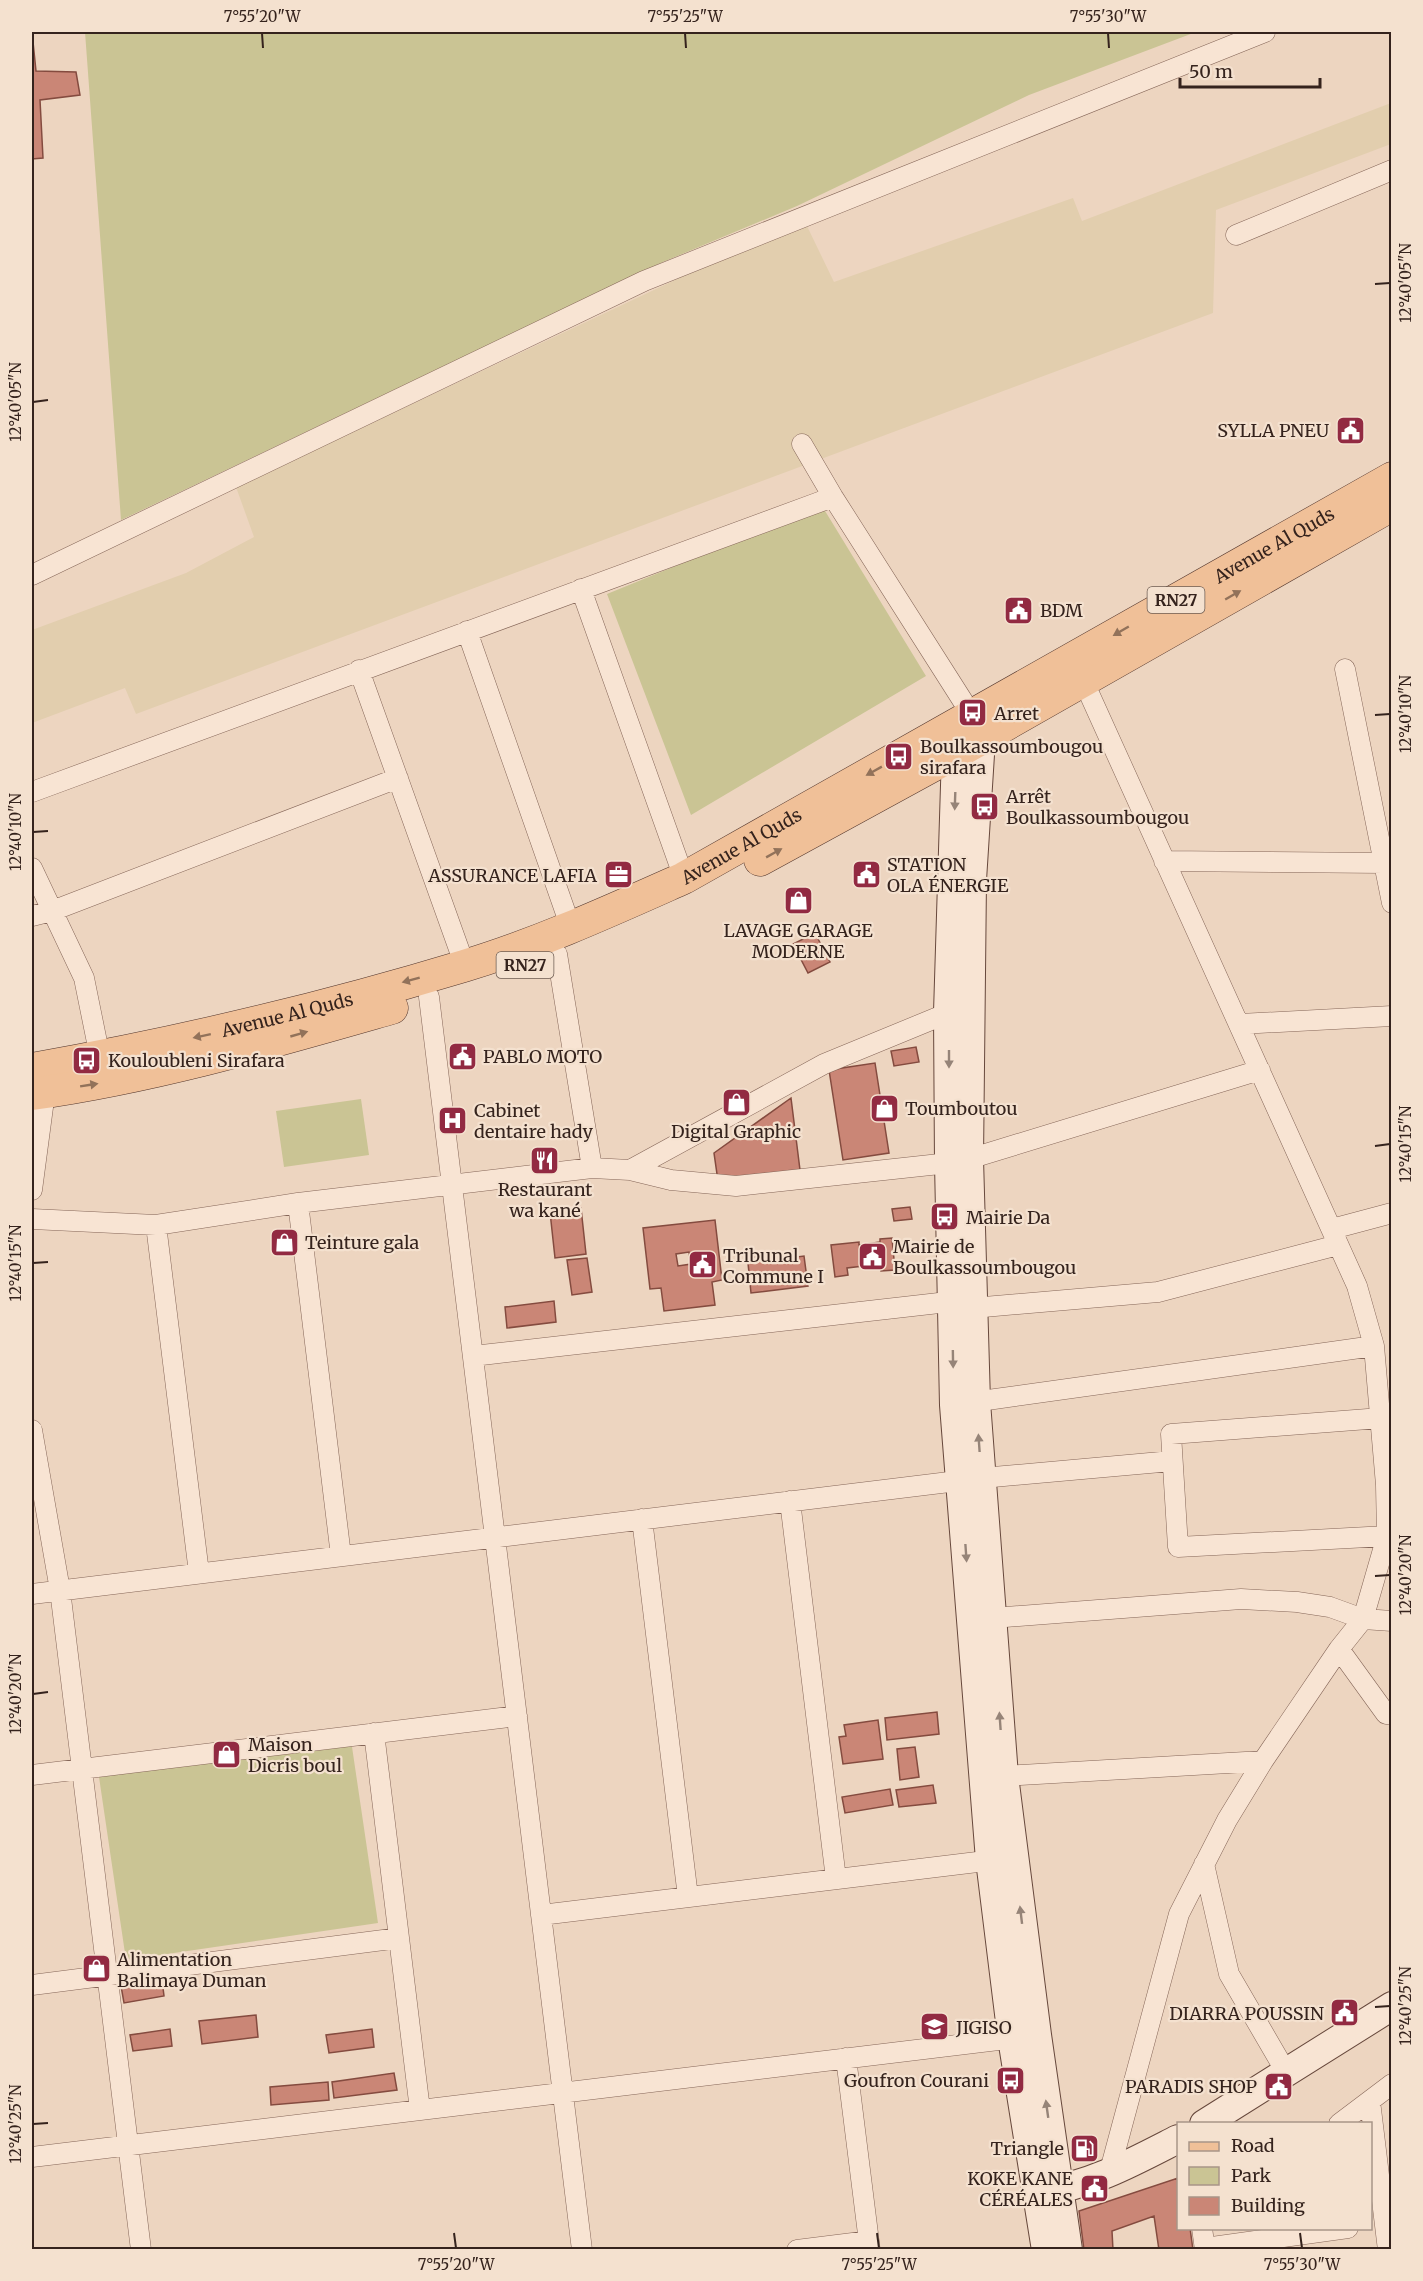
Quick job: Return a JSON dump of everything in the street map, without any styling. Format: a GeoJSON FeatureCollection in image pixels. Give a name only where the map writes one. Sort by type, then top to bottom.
{"type":"FeatureCollection","features":[{"type":"Feature","properties":{"kind":"main road","name":"Avenue Al Quds"},"geometry":{"type":"LineString","coordinates":[[36,1085],[103,1083],[235,1053],[429,997],[564,941],[691,898],[967,727],[1392,478]]}},
{"type":"Feature","properties":{"kind":"main road","name":"Avenue Al Quds"},"geometry":{"type":"LineString","coordinates":[[36,1085],[100,1057],[230,1030],[564,941],[967,727],[1083,680],[1392,505]]}},
{"type":"Feature","properties":{"kind":"main road"},"geometry":{"type":"LineString","coordinates":[[959,1161],[948,1013],[967,727]]}},
{"type":"Feature","properties":{"kind":"main road"},"geometry":{"type":"LineString","coordinates":[[967,727],[972,880],[959,1161],[955,1307],[1002,1859],[1024,2037],[1048,2191],[1068,2250]]}},
{"type":"Feature","properties":{"kind":"main road"},"geometry":{"type":"LineString","coordinates":[[971,1480],[993,1618],[1004,1776],[1002,1859]]}},
{"type":"Feature","properties":{"kind":"main road"},"geometry":{"type":"LineString","coordinates":[[1207,2122],[1392,2006]]}},
{"type":"Feature","properties":{"kind":"main road"},"geometry":{"type":"LineString","coordinates":[[1048,2191],[1109,2174],[1177,2140]]}},
{"type":"Feature","properties":{"kind":"main road"},"geometry":{"type":"LineString","coordinates":[[1046,2250],[1048,2191]]}},
{"type":"Feature","properties":{"kind":"street"},"geometry":{"type":"LineString","coordinates":[[32,575],[644,281],[1265,32]]}},
{"type":"Feature","properties":{"kind":"street"},"geometry":{"type":"LineString","coordinates":[[1236,235],[1392,170]]}},
{"type":"Feature","properties":{"kind":"street"},"geometry":{"type":"LineString","coordinates":[[802,444],[967,727]]}},
{"type":"Feature","properties":{"kind":"street"},"geometry":{"type":"LineString","coordinates":[[32,792],[833,497]]}},
{"type":"Feature","properties":{"kind":"street"},"geometry":{"type":"LineString","coordinates":[[581,589],[684,878]]}},
{"type":"Feature","properties":{"kind":"street"},"geometry":{"type":"LineString","coordinates":[[467,631],[564,941],[592,1168]]}},
{"type":"Feature","properties":{"kind":"street"},"geometry":{"type":"LineString","coordinates":[[1345,669],[1392,903]]}},
{"type":"Feature","properties":{"kind":"street"},"geometry":{"type":"LineString","coordinates":[[359,670],[465,966]]}},
{"type":"Feature","properties":{"kind":"street"},"geometry":{"type":"LineString","coordinates":[[1083,680],[1357,1286],[1374,1346],[1385,1413],[1389,1485],[1387,1536],[1364,1619],[1339,1649],[1263,1761],[1227,1820],[1179,1914],[1109,2174]]}},
{"type":"Feature","properties":{"kind":"street"},"geometry":{"type":"LineString","coordinates":[[32,916],[52,911],[398,778]]}},
{"type":"Feature","properties":{"kind":"street"},"geometry":{"type":"LineString","coordinates":[[1164,861],[1384,863]]}},
{"type":"Feature","properties":{"kind":"street"},"geometry":{"type":"LineString","coordinates":[[32,868],[84,978],[100,1057]]}},
{"type":"Feature","properties":{"kind":"street"},"geometry":{"type":"LineString","coordinates":[[429,997],[582,2250]]}},
{"type":"Feature","properties":{"kind":"street"},"geometry":{"type":"LineString","coordinates":[[630,1170],[824,1064],[948,1013]]}},
{"type":"Feature","properties":{"kind":"street"},"geometry":{"type":"LineString","coordinates":[[1240,1024],[1392,1016]]}},
{"type":"Feature","properties":{"kind":"street"},"geometry":{"type":"LineString","coordinates":[[32,1219],[156,1225],[298,1203],[592,1168],[630,1170],[671,1180],[736,1186],[959,1161],[1260,1070]]}},
{"type":"Feature","properties":{"kind":"street"},"geometry":{"type":"LineString","coordinates":[[32,1190],[36,1085]]}},
{"type":"Feature","properties":{"kind":"street"},"geometry":{"type":"LineString","coordinates":[[298,1203],[341,1556]]}},
{"type":"Feature","properties":{"kind":"street"},"geometry":{"type":"LineString","coordinates":[[473,1356],[955,1307],[1158,1292],[1335,1237],[1392,1213]]}},
{"type":"Feature","properties":{"kind":"street"},"geometry":{"type":"LineString","coordinates":[[156,1225],[199,1573]]}},
{"type":"Feature","properties":{"kind":"street"},"geometry":{"type":"LineString","coordinates":[[965,1404],[1374,1346]]}},
{"type":"Feature","properties":{"kind":"street"},"geometry":{"type":"LineString","coordinates":[[1385,1413],[1171,1434],[1178,1547],[1387,1536]]}},
{"type":"Feature","properties":{"kind":"street"},"geometry":{"type":"LineString","coordinates":[[32,1430],[60,1590],[141,2250]]}},
{"type":"Feature","properties":{"kind":"street"},"geometry":{"type":"LineString","coordinates":[[32,1594],[790,1501],[971,1480],[1172,1461]]}},
{"type":"Feature","properties":{"kind":"street"},"geometry":{"type":"LineString","coordinates":[[790,1501],[836,1879]]}},
{"type":"Feature","properties":{"kind":"street"},"geometry":{"type":"LineString","coordinates":[[642,1520],[688,1897]]}},
{"type":"Feature","properties":{"kind":"street"},"geometry":{"type":"LineString","coordinates":[[993,1618],[1241,1599],[1296,1602],[1330,1607],[1364,1619],[1392,1621]]}},
{"type":"Feature","properties":{"kind":"street"},"geometry":{"type":"LineString","coordinates":[[1339,1649],[1390,1721]]}},
{"type":"Feature","properties":{"kind":"street"},"geometry":{"type":"LineString","coordinates":[[32,1775],[517,1716]]}},
{"type":"Feature","properties":{"kind":"street"},"geometry":{"type":"LineString","coordinates":[[374,1733],[420,2110]]}},
{"type":"Feature","properties":{"kind":"street"},"geometry":{"type":"LineString","coordinates":[[1004,1776],[1263,1761]]}},
{"type":"Feature","properties":{"kind":"street"},"geometry":{"type":"LineString","coordinates":[[541,1915],[1002,1859]]}},
{"type":"Feature","properties":{"kind":"street"},"geometry":{"type":"LineString","coordinates":[[1204,1864],[1228,1974],[1286,2072]]}},
{"type":"Feature","properties":{"kind":"street"},"geometry":{"type":"LineString","coordinates":[[32,1985],[399,1938]]}},
{"type":"Feature","properties":{"kind":"street"},"geometry":{"type":"LineString","coordinates":[[32,2157],[1024,2037]]}},
{"type":"Feature","properties":{"kind":"street"},"geometry":{"type":"LineString","coordinates":[[797,2250],[869,2245],[846,2058]]}},
{"type":"Feature","properties":{"kind":"street"},"geometry":{"type":"LineString","coordinates":[[1342,2122],[1392,2084]]}},
{"type":"Feature","properties":{"kind":"street"},"geometry":{"type":"LineString","coordinates":[[1370,2101],[1382,2224],[1388,2250]]}},
{"type":"Feature","properties":{"kind":"street"},"geometry":{"type":"LineString","coordinates":[[1204,2242],[1268,2244],[1318,2237],[1344,2230]]}},
{"type":"Feature","properties":{"kind":"shaded area"},"geometry":{"type":"Polygon","coordinates":[[[1391,103],[1391,144],[1216,210],[1213,313],[136,714],[125,688],[32,723],[32,630],[186,573],[254,537],[236,487],[692,272],[806,224],[834,282],[1073,198],[1082,221],[1391,103]]]}},
{"type":"Feature","properties":{"kind":"green space"},"geometry":{"type":"Polygon","coordinates":[[[85,32],[1196,32],[1029,95],[797,206],[663,262],[121,520],[85,32]]]}},
{"type":"Feature","properties":{"kind":"green space"},"geometry":{"type":"Polygon","coordinates":[[[822,506],[926,676],[691,815],[607,594],[822,506]]]}},
{"type":"Feature","properties":{"kind":"green space"},"geometry":{"type":"Polygon","coordinates":[[[361,1099],[369,1155],[284,1167],[276,1111],[361,1099]]]}},
{"type":"Feature","properties":{"kind":"green space"},"geometry":{"type":"Polygon","coordinates":[[[351,1740],[378,1923],[126,1960],[99,1777],[351,1740]]]}},
{"type":"Feature","properties":{"kind":"building"},"geometry":{"type":"Polygon","coordinates":[[[32,32],[36,71],[76,72],[80,95],[40,100],[43,158],[32,159],[32,32]]]}},
{"type":"Feature","properties":{"kind":"building"},"geometry":{"type":"Polygon","coordinates":[[[815,933],[830,962],[808,973],[793,944],[815,933]]]}},
{"type":"Feature","properties":{"kind":"building"},"geometry":{"type":"Polygon","coordinates":[[[916,1047],[919,1062],[894,1066],[891,1051],[916,1047]]]}},
{"type":"Feature","properties":{"kind":"building"},"geometry":{"type":"Polygon","coordinates":[[[875,1063],[889,1153],[843,1160],[829,1070],[875,1063]]]}},
{"type":"Feature","properties":{"kind":"building"},"geometry":{"type":"Polygon","coordinates":[[[791,1098],[800,1170],[718,1181],[714,1153],[791,1098]]]}},
{"type":"Feature","properties":{"kind":"building"},"geometry":{"type":"Polygon","coordinates":[[[910,1207],[912,1219],[894,1221],[892,1209],[910,1207]]]}},
{"type":"Feature","properties":{"kind":"building"},"geometry":{"type":"Polygon","coordinates":[[[581,1208],[586,1254],[555,1258],[550,1212],[581,1208]]]}},
{"type":"Feature","properties":{"kind":"building","name":"Tribunal Commune I"},"geometry":{"type":"Polygon","coordinates":[[[715,1220],[722,1280],[712,1282],[715,1305],[664,1311],[661,1288],[650,1289],[643,1228],[715,1220]],[[689,1252],[676,1254],[678,1266],[691,1264],[689,1252]]]}},
{"type":"Feature","properties":{"kind":"building"},"geometry":{"type":"Polygon","coordinates":[[[892,1238],[895,1270],[881,1271],[881,1264],[847,1268],[848,1275],[835,1277],[831,1245],[859,1242],[859,1245],[892,1238]]]}},
{"type":"Feature","properties":{"kind":"building"},"geometry":{"type":"Polygon","coordinates":[[[796,1252],[797,1257],[804,1256],[808,1286],[751,1293],[748,1263],[754,1262],[754,1257],[796,1252]]]}},
{"type":"Feature","properties":{"kind":"building"},"geometry":{"type":"Polygon","coordinates":[[[587,1258],[592,1292],[572,1295],[567,1260],[587,1258]]]}},
{"type":"Feature","properties":{"kind":"building"},"geometry":{"type":"Polygon","coordinates":[[[554,1301],[556,1322],[507,1328],[505,1307],[554,1301]]]}},
{"type":"Feature","properties":{"kind":"building"},"geometry":{"type":"Polygon","coordinates":[[[937,1712],[939,1734],[887,1740],[885,1718],[937,1712]]]}},
{"type":"Feature","properties":{"kind":"building"},"geometry":{"type":"Polygon","coordinates":[[[878,1720],[883,1759],[843,1764],[839,1737],[846,1736],[844,1725],[878,1720]]]}},
{"type":"Feature","properties":{"kind":"building"},"geometry":{"type":"Polygon","coordinates":[[[915,1747],[919,1777],[900,1780],[897,1749],[915,1747]]]}},
{"type":"Feature","properties":{"kind":"building"},"geometry":{"type":"Polygon","coordinates":[[[933,1785],[936,1803],[899,1807],[896,1790],[933,1785]]]}},
{"type":"Feature","properties":{"kind":"building"},"geometry":{"type":"Polygon","coordinates":[[[890,1789],[893,1805],[845,1813],[842,1797],[890,1789]]]}},
{"type":"Feature","properties":{"kind":"building"},"geometry":{"type":"Polygon","coordinates":[[[162,1980],[164,1996],[124,2003],[121,1986],[162,1980]]]}},
{"type":"Feature","properties":{"kind":"building"},"geometry":{"type":"Polygon","coordinates":[[[256,2015],[258,2037],[202,2044],[199,2021],[256,2015]]]}},
{"type":"Feature","properties":{"kind":"building"},"geometry":{"type":"Polygon","coordinates":[[[170,2029],[172,2046],[133,2051],[130,2035],[170,2029]]]}},
{"type":"Feature","properties":{"kind":"building"},"geometry":{"type":"Polygon","coordinates":[[[372,2029],[374,2047],[329,2053],[326,2035],[372,2029]]]}},
{"type":"Feature","properties":{"kind":"building"},"geometry":{"type":"Polygon","coordinates":[[[394,2073],[397,2090],[334,2098],[332,2082],[394,2073]]]}},
{"type":"Feature","properties":{"kind":"building"},"geometry":{"type":"Polygon","coordinates":[[[328,2082],[329,2100],[271,2105],[270,2087],[328,2082]]]}},
{"type":"Feature","properties":{"kind":"building"},"geometry":{"type":"Polygon","coordinates":[[[1177,2178],[1177,2230],[1190,2230],[1193,2250],[1159,2250],[1154,2216],[1112,2231],[1113,2250],[1084,2250],[1079,2211],[1177,2178]]]}},
{"type":"Feature","properties":{"kind":"place","name":"SYLLA PNEU"},"geometry":{"type":"Point","coordinates":[1350,430]}},
{"type":"Feature","properties":{"kind":"place","name":"BDM"},"geometry":{"type":"Point","coordinates":[1019,610]}},
{"type":"Feature","properties":{"kind":"place","name":"Arret"},"geometry":{"type":"Point","coordinates":[973,713]}},
{"type":"Feature","properties":{"kind":"place","name":"Boulkassoumbougou sirafara"},"geometry":{"type":"Point","coordinates":[899,756]}},
{"type":"Feature","properties":{"kind":"place","name":"Arrêt Boulkassoumbougou"},"geometry":{"type":"Point","coordinates":[985,806]}},
{"type":"Feature","properties":{"kind":"place","name":"STATION OLA ÉNERGIE"},"geometry":{"type":"Point","coordinates":[866,874]}},
{"type":"Feature","properties":{"kind":"place","name":"ASSURANCE LAFIA"},"geometry":{"type":"Point","coordinates":[618,875]}},
{"type":"Feature","properties":{"kind":"place","name":"LAVAGE GARAGE MODERNE"},"geometry":{"type":"Point","coordinates":[798,901]}},
{"type":"Feature","properties":{"kind":"place","name":"PABLO MOTO"},"geometry":{"type":"Point","coordinates":[462,1056]}},
{"type":"Feature","properties":{"kind":"place","name":"Kouloubleni Sirafara"},"geometry":{"type":"Point","coordinates":[87,1060]}},
{"type":"Feature","properties":{"kind":"place","name":"Digital Graphic"},"geometry":{"type":"Point","coordinates":[736,1102]}},
{"type":"Feature","properties":{"kind":"place","name":"Toumboutou"},"geometry":{"type":"Point","coordinates":[884,1108]}},
{"type":"Feature","properties":{"kind":"place","name":"Cabinet dentaire hady"},"geometry":{"type":"Point","coordinates":[453,1120]}},
{"type":"Feature","properties":{"kind":"place","name":"Restaurant wa kané"},"geometry":{"type":"Point","coordinates":[545,1160]}},
{"type":"Feature","properties":{"kind":"place","name":"Mairie Da"},"geometry":{"type":"Point","coordinates":[945,1217]}},
{"type":"Feature","properties":{"kind":"place","name":"Teinture gala"},"geometry":{"type":"Point","coordinates":[284,1242]}},
{"type":"Feature","properties":{"kind":"place","name":"Mairie de Boulkassoumbougou"},"geometry":{"type":"Point","coordinates":[872,1256]}},
{"type":"Feature","properties":{"kind":"place","name":"Tribunal Commune I"},"geometry":{"type":"Point","coordinates":[702,1265]}},
{"type":"Feature","properties":{"kind":"place","name":"Maison Dicris boul"},"geometry":{"type":"Point","coordinates":[227,1754]}},
{"type":"Feature","properties":{"kind":"place","name":"Alimentation Balimaya Duman"},"geometry":{"type":"Point","coordinates":[96,1969]}},
{"type":"Feature","properties":{"kind":"place","name":"DIARRA POUSSIN"},"geometry":{"type":"Point","coordinates":[1345,2013]}},
{"type":"Feature","properties":{"kind":"place","name":"JIGISO"},"geometry":{"type":"Point","coordinates":[935,2027]}},
{"type":"Feature","properties":{"kind":"place","name":"Goufron Courani"},"geometry":{"type":"Point","coordinates":[1010,2080]}},
{"type":"Feature","properties":{"kind":"place","name":"PARADIS SHOP"},"geometry":{"type":"Point","coordinates":[1278,2086]}},
{"type":"Feature","properties":{"kind":"place","name":"Triangle"},"geometry":{"type":"Point","coordinates":[1085,2148]}},
{"type":"Feature","properties":{"kind":"place","name":"KOKE KANE CÉRÉALES"},"geometry":{"type":"Point","coordinates":[1094,2188]}}]}
